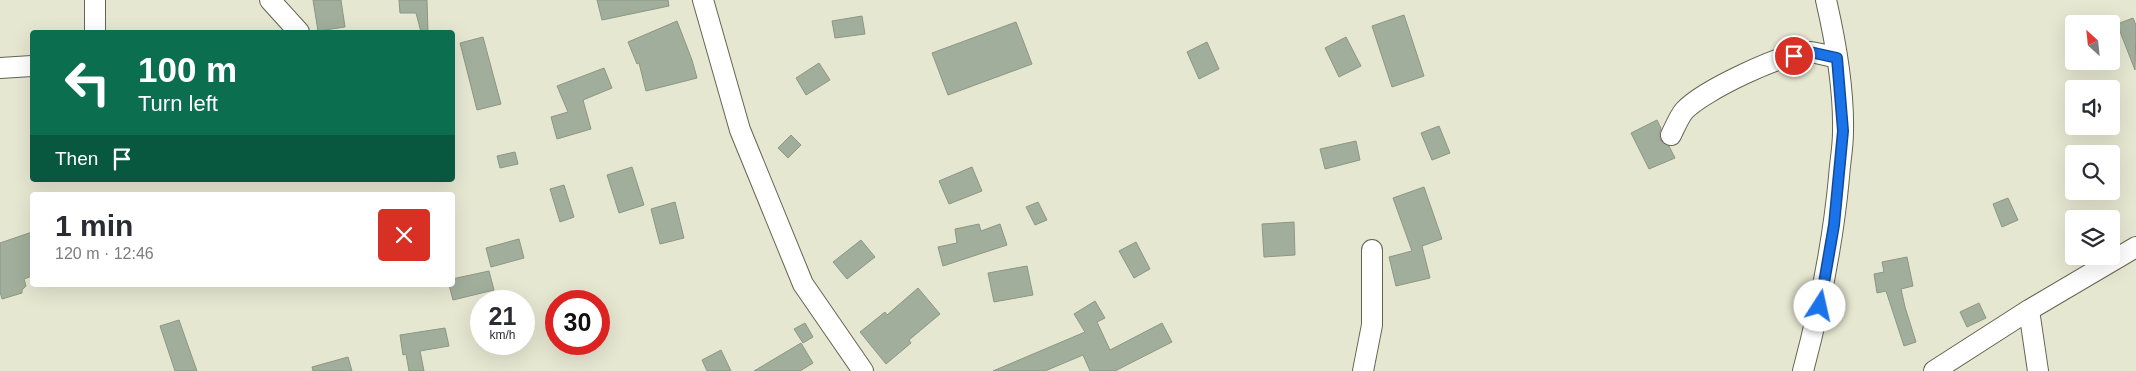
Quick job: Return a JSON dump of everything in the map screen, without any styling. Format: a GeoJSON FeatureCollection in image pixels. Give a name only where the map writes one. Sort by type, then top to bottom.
{"type":"FeatureCollection","features":[{"type":"Feature","properties":{"kind":"street"},"geometry":{"type":"LineString","coordinates":[[95,0],[95,30]]}},
{"type":"Feature","properties":{"kind":"street"},"geometry":{"type":"LineString","coordinates":[[270,0],[297,30]]}},
{"type":"Feature","properties":{"kind":"street"},"geometry":{"type":"LineString","coordinates":[[703,0],[740,130],[803,284],[863,371]]}},
{"type":"Feature","properties":{"kind":"street"},"geometry":{"type":"LineString","coordinates":[[1803,371],[1820,306],[1834,225],[1843,131],[1837,58],[1826,0]]}},
{"type":"Feature","properties":{"kind":"street"},"geometry":{"type":"LineString","coordinates":[[1671,135],[1684,111],[1706,94],[1742,76],[1778,60],[1810,52],[1837,58]]}},
{"type":"Feature","properties":{"kind":"street"},"geometry":{"type":"LineString","coordinates":[[0,68],[30,66]]}},
{"type":"Feature","properties":{"kind":"street"},"geometry":{"type":"LineString","coordinates":[[1934,371],[2029,310],[2136,247]]}},
{"type":"Feature","properties":{"kind":"street"},"geometry":{"type":"LineString","coordinates":[[1363,371],[1372,325],[1372,250]]}},
{"type":"Feature","properties":{"kind":"street"},"geometry":{"type":"LineString","coordinates":[[2029,310],[2038,371]]}},
{"type":"Feature","properties":{"kind":"building"},"geometry":{"type":"Polygon","coordinates":[[[313,0],[341,0],[345,27],[318,30],[313,0]]]}},
{"type":"Feature","properties":{"kind":"building"},"geometry":{"type":"Polygon","coordinates":[[[399,0],[427,0],[428,30],[420,30],[416,13],[400,13],[399,0]]]}},
{"type":"Feature","properties":{"kind":"building"},"geometry":{"type":"Polygon","coordinates":[[[597,0],[668,0],[669,6],[602,20],[597,0]]]}},
{"type":"Feature","properties":{"kind":"building"},"geometry":{"type":"Polygon","coordinates":[[[1404,15],[1424,76],[1392,87],[1372,26],[1404,15]]]}},
{"type":"Feature","properties":{"kind":"building"},"geometry":{"type":"Polygon","coordinates":[[[862,16],[865,34],[835,38],[832,21],[862,16]]]}},
{"type":"Feature","properties":{"kind":"building"},"geometry":{"type":"Polygon","coordinates":[[[2133,18],[2136,25],[2135,70],[2120,32],[2120,23],[2133,18]]]}},
{"type":"Feature","properties":{"kind":"building"},"geometry":{"type":"Polygon","coordinates":[[[677,21],[697,78],[646,91],[639,63],[637,64],[628,42],[677,21]]]}},
{"type":"Feature","properties":{"kind":"building"},"geometry":{"type":"Polygon","coordinates":[[[1016,22],[1032,64],[948,95],[932,53],[1016,22]]]}},
{"type":"Feature","properties":{"kind":"building"},"geometry":{"type":"Polygon","coordinates":[[[483,37],[501,104],[477,110],[460,43],[483,37]]]}},
{"type":"Feature","properties":{"kind":"building"},"geometry":{"type":"Polygon","coordinates":[[[1346,37],[1361,66],[1339,77],[1325,48],[1346,37]]]}},
{"type":"Feature","properties":{"kind":"building"},"geometry":{"type":"Polygon","coordinates":[[[1207,42],[1219,69],[1199,79],[1187,52],[1207,42]]]}},
{"type":"Feature","properties":{"kind":"building"},"geometry":{"type":"Polygon","coordinates":[[[819,63],[830,80],[806,95],[796,78],[819,63]]]}},
{"type":"Feature","properties":{"kind":"building"},"geometry":{"type":"Polygon","coordinates":[[[604,68],[612,88],[583,100],[591,129],[557,139],[551,117],[568,112],[557,86],[604,68]]]}},
{"type":"Feature","properties":{"kind":"building"},"geometry":{"type":"Polygon","coordinates":[[[1657,120],[1661,128],[1659,135],[1661,141],[1669,146],[1675,158],[1649,169],[1631,133],[1657,120]]]}},
{"type":"Feature","properties":{"kind":"building"},"geometry":{"type":"Polygon","coordinates":[[[1439,126],[1450,153],[1432,160],[1421,133],[1439,126]]]}},
{"type":"Feature","properties":{"kind":"building"},"geometry":{"type":"Polygon","coordinates":[[[791,135],[801,145],[788,158],[778,148],[791,135]]]}},
{"type":"Feature","properties":{"kind":"building"},"geometry":{"type":"Polygon","coordinates":[[[1356,141],[1360,160],[1325,169],[1320,149],[1356,141]]]}},
{"type":"Feature","properties":{"kind":"building"},"geometry":{"type":"Polygon","coordinates":[[[515,152],[518,164],[500,168],[497,156],[515,152]]]}},
{"type":"Feature","properties":{"kind":"building"},"geometry":{"type":"Polygon","coordinates":[[[632,167],[644,205],[619,213],[607,175],[632,167]]]}},
{"type":"Feature","properties":{"kind":"building"},"geometry":{"type":"Polygon","coordinates":[[[972,167],[982,191],[949,204],[939,181],[972,167]]]}},
{"type":"Feature","properties":{"kind":"building"},"geometry":{"type":"Polygon","coordinates":[[[564,185],[574,217],[560,222],[550,189],[564,185]]]}},
{"type":"Feature","properties":{"kind":"building"},"geometry":{"type":"Polygon","coordinates":[[[1424,187],[1442,239],[1422,246],[1430,278],[1396,286],[1389,257],[1412,251],[1393,198],[1424,187]]]}},
{"type":"Feature","properties":{"kind":"building"},"geometry":{"type":"Polygon","coordinates":[[[2008,198],[2018,220],[2002,227],[1993,204],[2008,198]]]}},
{"type":"Feature","properties":{"kind":"building"},"geometry":{"type":"Polygon","coordinates":[[[675,202],[684,238],[660,244],[651,209],[675,202]]]}},
{"type":"Feature","properties":{"kind":"building"},"geometry":{"type":"Polygon","coordinates":[[[1038,202],[1047,220],[1035,225],[1026,207],[1038,202]]]}},
{"type":"Feature","properties":{"kind":"building"},"geometry":{"type":"Polygon","coordinates":[[[1294,222],[1295,255],[1264,257],[1262,224],[1294,222]]]}},
{"type":"Feature","properties":{"kind":"building"},"geometry":{"type":"Polygon","coordinates":[[[979,224],[981,231],[1000,224],[1007,245],[943,266],[938,247],[957,243],[955,229],[979,224]]]}},
{"type":"Feature","properties":{"kind":"building"},"geometry":{"type":"Polygon","coordinates":[[[30,233],[30,277],[24,279],[26,286],[22,293],[2,299],[0,292],[0,243],[30,233]]]}},
{"type":"Feature","properties":{"kind":"building"},"geometry":{"type":"Polygon","coordinates":[[[519,239],[524,258],[491,267],[486,248],[519,239]]]}},
{"type":"Feature","properties":{"kind":"building"},"geometry":{"type":"Polygon","coordinates":[[[861,240],[875,257],[847,279],[833,262],[861,240]]]}},
{"type":"Feature","properties":{"kind":"building"},"geometry":{"type":"Polygon","coordinates":[[[1136,242],[1150,269],[1134,278],[1119,251],[1136,242]]]}},
{"type":"Feature","properties":{"kind":"building"},"geometry":{"type":"Polygon","coordinates":[[[1907,257],[1913,286],[1901,289],[1916,342],[1904,346],[1886,291],[1877,293],[1874,274],[1884,272],[1882,262],[1907,257]]]}},
{"type":"Feature","properties":{"kind":"building"},"geometry":{"type":"Polygon","coordinates":[[[1027,266],[1033,295],[994,302],[988,273],[1027,266]]]}},
{"type":"Feature","properties":{"kind":"building"},"geometry":{"type":"Polygon","coordinates":[[[489,271],[494,290],[470,290],[470,296],[453,300],[450,287],[455,287],[455,278],[489,271]]]}},
{"type":"Feature","properties":{"kind":"building"},"geometry":{"type":"Polygon","coordinates":[[[918,288],[940,314],[909,340],[911,343],[886,364],[860,332],[885,312],[887,315],[918,288]]]}},
{"type":"Feature","properties":{"kind":"building"},"geometry":{"type":"Polygon","coordinates":[[[1095,301],[1105,318],[1097,322],[1110,350],[1162,323],[1172,342],[1115,371],[1090,371],[1083,355],[1045,371],[993,371],[1085,332],[1074,314],[1095,301]]]}},
{"type":"Feature","properties":{"kind":"building"},"geometry":{"type":"Polygon","coordinates":[[[1979,303],[1986,318],[1967,327],[1960,312],[1979,303]]]}},
{"type":"Feature","properties":{"kind":"building"},"geometry":{"type":"Polygon","coordinates":[[[179,320],[197,371],[175,371],[160,326],[179,320]]]}},
{"type":"Feature","properties":{"kind":"building"},"geometry":{"type":"Polygon","coordinates":[[[805,323],[813,337],[803,343],[794,329],[805,323]]]}},
{"type":"Feature","properties":{"kind":"building"},"geometry":{"type":"Polygon","coordinates":[[[445,328],[449,346],[420,351],[424,371],[409,371],[406,354],[403,355],[400,335],[445,328]]]}},
{"type":"Feature","properties":{"kind":"building"},"geometry":{"type":"Polygon","coordinates":[[[801,343],[813,363],[800,371],[754,371],[801,343]]]}},
{"type":"Feature","properties":{"kind":"building"},"geometry":{"type":"Polygon","coordinates":[[[721,350],[731,371],[707,371],[702,360],[721,350]]]}},
{"type":"Feature","properties":{"kind":"building"},"geometry":{"type":"Polygon","coordinates":[[[348,357],[352,371],[313,371],[312,367],[348,357]]]}},
{"type":"Feature","properties":{"kind":"route"},"geometry":{"type":"LineString","coordinates":[[1794,56],[1810,52],[1837,58],[1840,78],[1843,131],[1834,225],[1820,306]]}}]}
